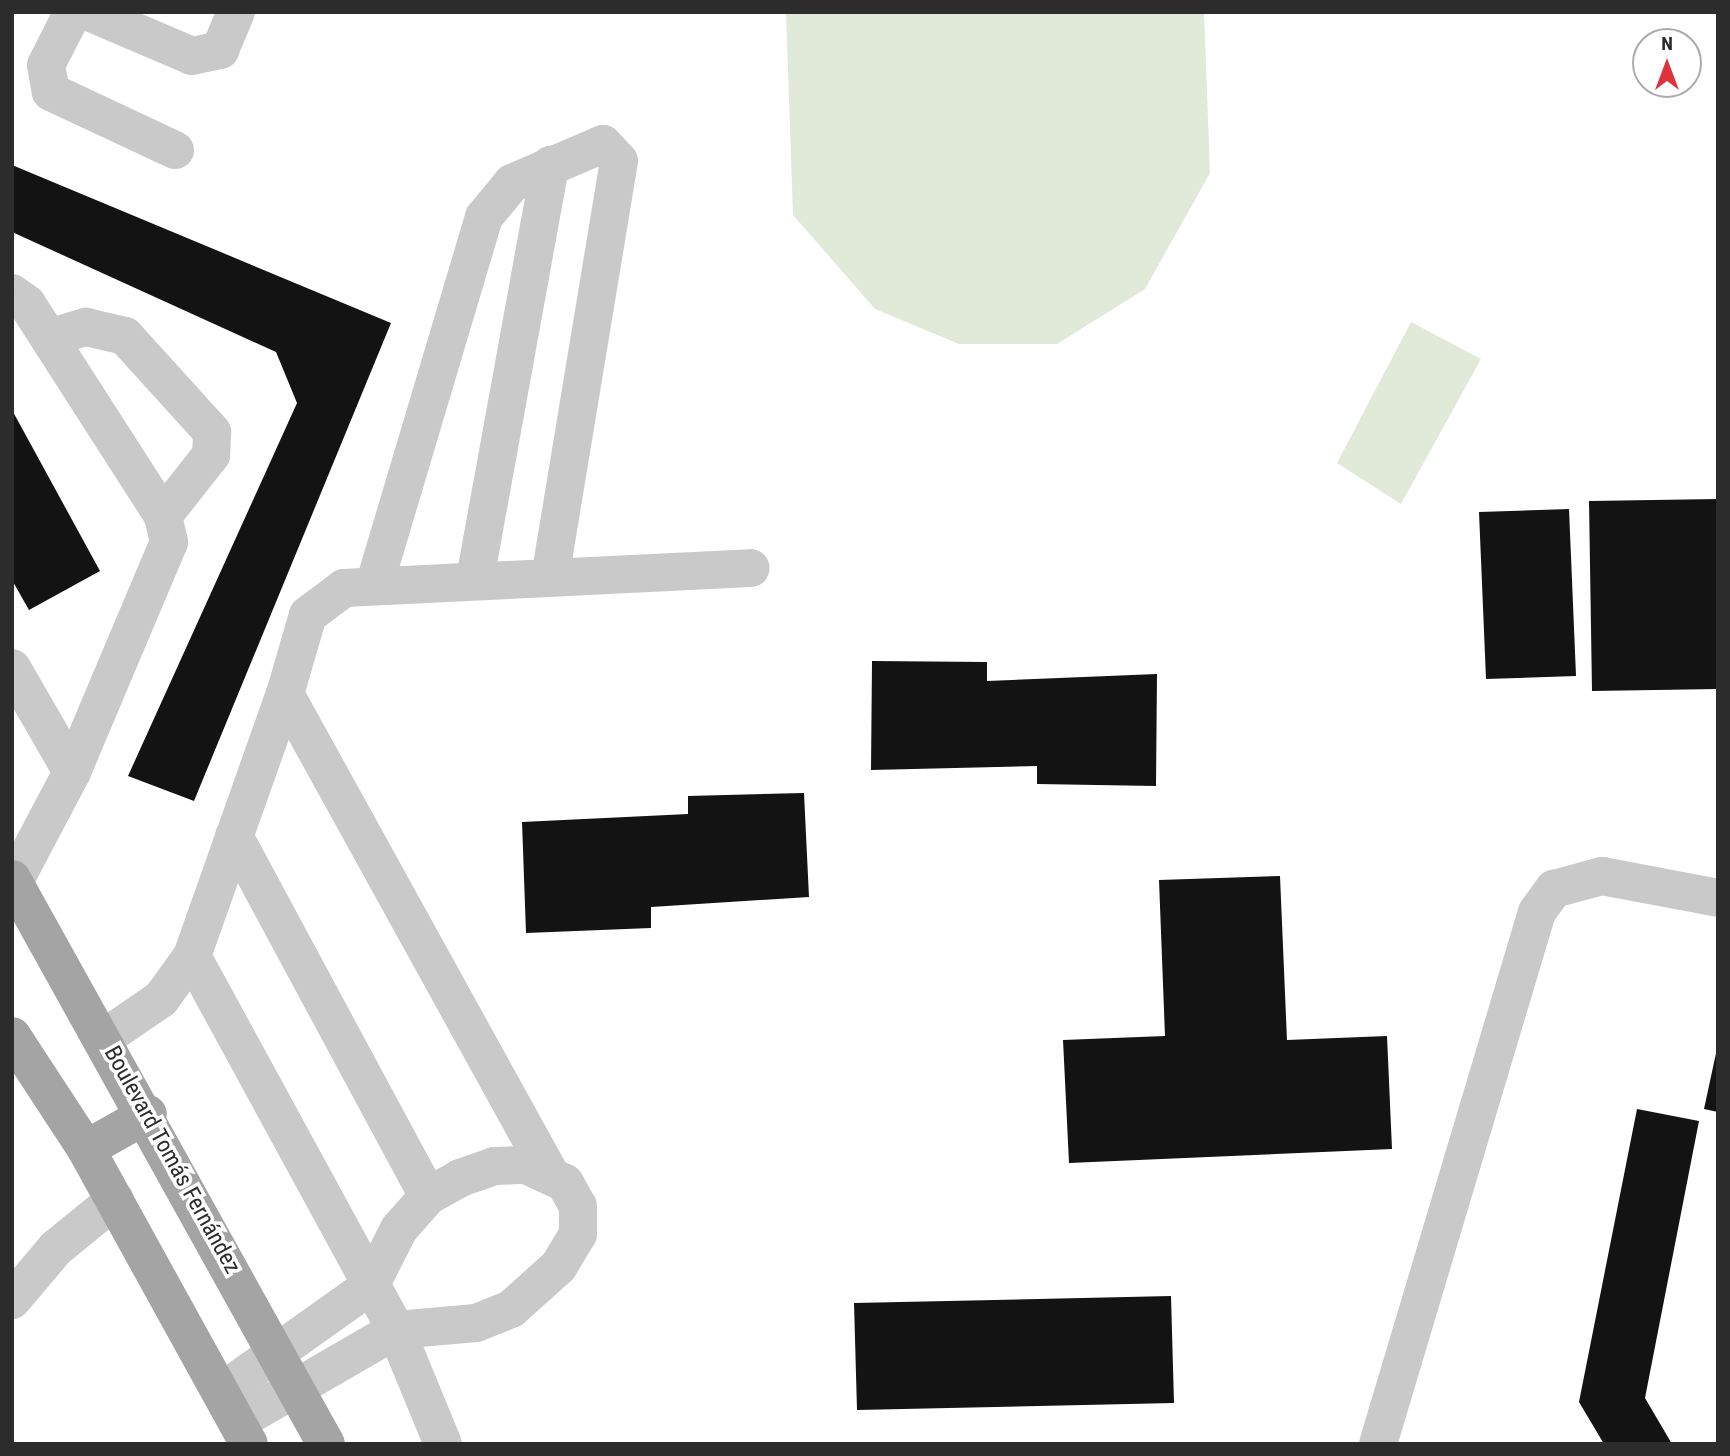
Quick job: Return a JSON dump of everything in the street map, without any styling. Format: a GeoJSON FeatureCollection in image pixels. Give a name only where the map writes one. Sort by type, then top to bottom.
{"type":"FeatureCollection","features":[{"type":"Feature","properties":{"kind":"main road","name":"Boulevard Tomás Fernández"},"geometry":{"type":"LineString","coordinates":[[13,880],[148,1114],[327,1444]]}},
{"type":"Feature","properties":{"kind":"main road"},"geometry":{"type":"LineString","coordinates":[[12,1036],[86,1149],[236,1419]]}},
{"type":"Feature","properties":{"kind":"main road"},"geometry":{"type":"LineString","coordinates":[[86,1149],[148,1114]]}},
{"type":"Feature","properties":{"kind":"lane"},"geometry":{"type":"LineString","coordinates":[[73,12],[46,65],[51,92],[175,150]]}},
{"type":"Feature","properties":{"kind":"lane"},"geometry":{"type":"LineString","coordinates":[[89,12],[192,55],[220,50],[236,12]]}},
{"type":"Feature","properties":{"kind":"lane"},"geometry":{"type":"LineString","coordinates":[[374,586],[484,217],[512,183],[603,144],[619,161],[551,573]]}},
{"type":"Feature","properties":{"kind":"lane"},"geometry":{"type":"LineString","coordinates":[[475,579],[550,165]]}},
{"type":"Feature","properties":{"kind":"lane"},"geometry":{"type":"LineString","coordinates":[[12,293],[49,338],[163,516],[167,554],[72,772],[13,880]]}},
{"type":"Feature","properties":{"kind":"lane"},"geometry":{"type":"LineString","coordinates":[[49,338],[86,327],[125,337],[212,432],[211,455],[163,516]]}},
{"type":"Feature","properties":{"kind":"lane"},"geometry":{"type":"LineString","coordinates":[[104,1038],[161,999],[192,956],[285,694],[308,615],[344,588],[551,573],[751,568]]}},
{"type":"Feature","properties":{"kind":"lane"},"geometry":{"type":"LineString","coordinates":[[12,668],[72,772]]}},
{"type":"Feature","properties":{"kind":"lane"},"geometry":{"type":"LineString","coordinates":[[285,694],[549,1172],[565,1183],[578,1206],[578,1234],[540,1288],[477,1323],[396,1330],[286,1370]]}},
{"type":"Feature","properties":{"kind":"lane"},"geometry":{"type":"LineString","coordinates":[[234,836],[428,1196]]}},
{"type":"Feature","properties":{"kind":"lane"},"geometry":{"type":"LineString","coordinates":[[1378,1444],[1537,912],[1554,888],[1602,876],[1718,898]]}},
{"type":"Feature","properties":{"kind":"lane"},"geometry":{"type":"LineString","coordinates":[[192,956],[396,1330],[443,1444]]}},
{"type":"Feature","properties":{"kind":"lane"},"geometry":{"type":"LineString","coordinates":[[236,1419],[370,1286],[399,1229],[428,1196],[494,1166],[549,1172]]}},
{"type":"Feature","properties":{"kind":"lane"},"geometry":{"type":"LineString","coordinates":[[15,1286],[115,1200]]}},
{"type":"Feature","properties":{"kind":"green space"},"geometry":{"type":"Polygon","coordinates":[[[786,12],[1204,12],[1210,173],[1145,289],[1057,344],[959,344],[875,309],[793,215],[786,12]]]}},
{"type":"Feature","properties":{"kind":"green space"},"geometry":{"type":"Polygon","coordinates":[[[1411,322],[1481,359],[1401,504],[1337,463],[1411,322]]]}},
{"type":"Feature","properties":{"kind":"building"},"geometry":{"type":"Polygon","coordinates":[[[12,165],[391,323],[194,801],[128,776],[297,403],[276,352],[12,232],[12,165]]]}},
{"type":"Feature","properties":{"kind":"building"},"geometry":{"type":"Polygon","coordinates":[[[12,410],[100,571],[29,610],[12,580],[12,410]]]}},
{"type":"Feature","properties":{"kind":"building"},"geometry":{"type":"Polygon","coordinates":[[[1718,499],[1718,689],[1592,691],[1589,501],[1718,499]]]}},
{"type":"Feature","properties":{"kind":"building"},"geometry":{"type":"Polygon","coordinates":[[[1569,509],[1576,676],[1486,679],[1479,512],[1569,509]]]}},
{"type":"Feature","properties":{"kind":"building"},"geometry":{"type":"Polygon","coordinates":[[[872,661],[987,662],[987,681],[1157,674],[1156,786],[1037,784],[1037,766],[871,770],[872,661]]]}},
{"type":"Feature","properties":{"kind":"building"},"geometry":{"type":"Polygon","coordinates":[[[804,793],[809,897],[651,907],[651,928],[526,933],[522,822],[688,814],[688,796],[804,793]]]}},
{"type":"Feature","properties":{"kind":"building"},"geometry":{"type":"Polygon","coordinates":[[[1280,876],[1287,1040],[1387,1036],[1392,1149],[1069,1163],[1063,1040],[1165,1036],[1159,880],[1280,876]]]}},
{"type":"Feature","properties":{"kind":"building"},"geometry":{"type":"Polygon","coordinates":[[[1718,1044],[1718,1112],[1704,1109],[1718,1044]]]}},
{"type":"Feature","properties":{"kind":"building"},"geometry":{"type":"Polygon","coordinates":[[[1637,1109],[1699,1121],[1645,1398],[1672,1444],[1604,1444],[1579,1402],[1637,1109]]]}},
{"type":"Feature","properties":{"kind":"building"},"geometry":{"type":"Polygon","coordinates":[[[1171,1296],[1174,1403],[857,1410],[854,1303],[1171,1296]]]}}]}
